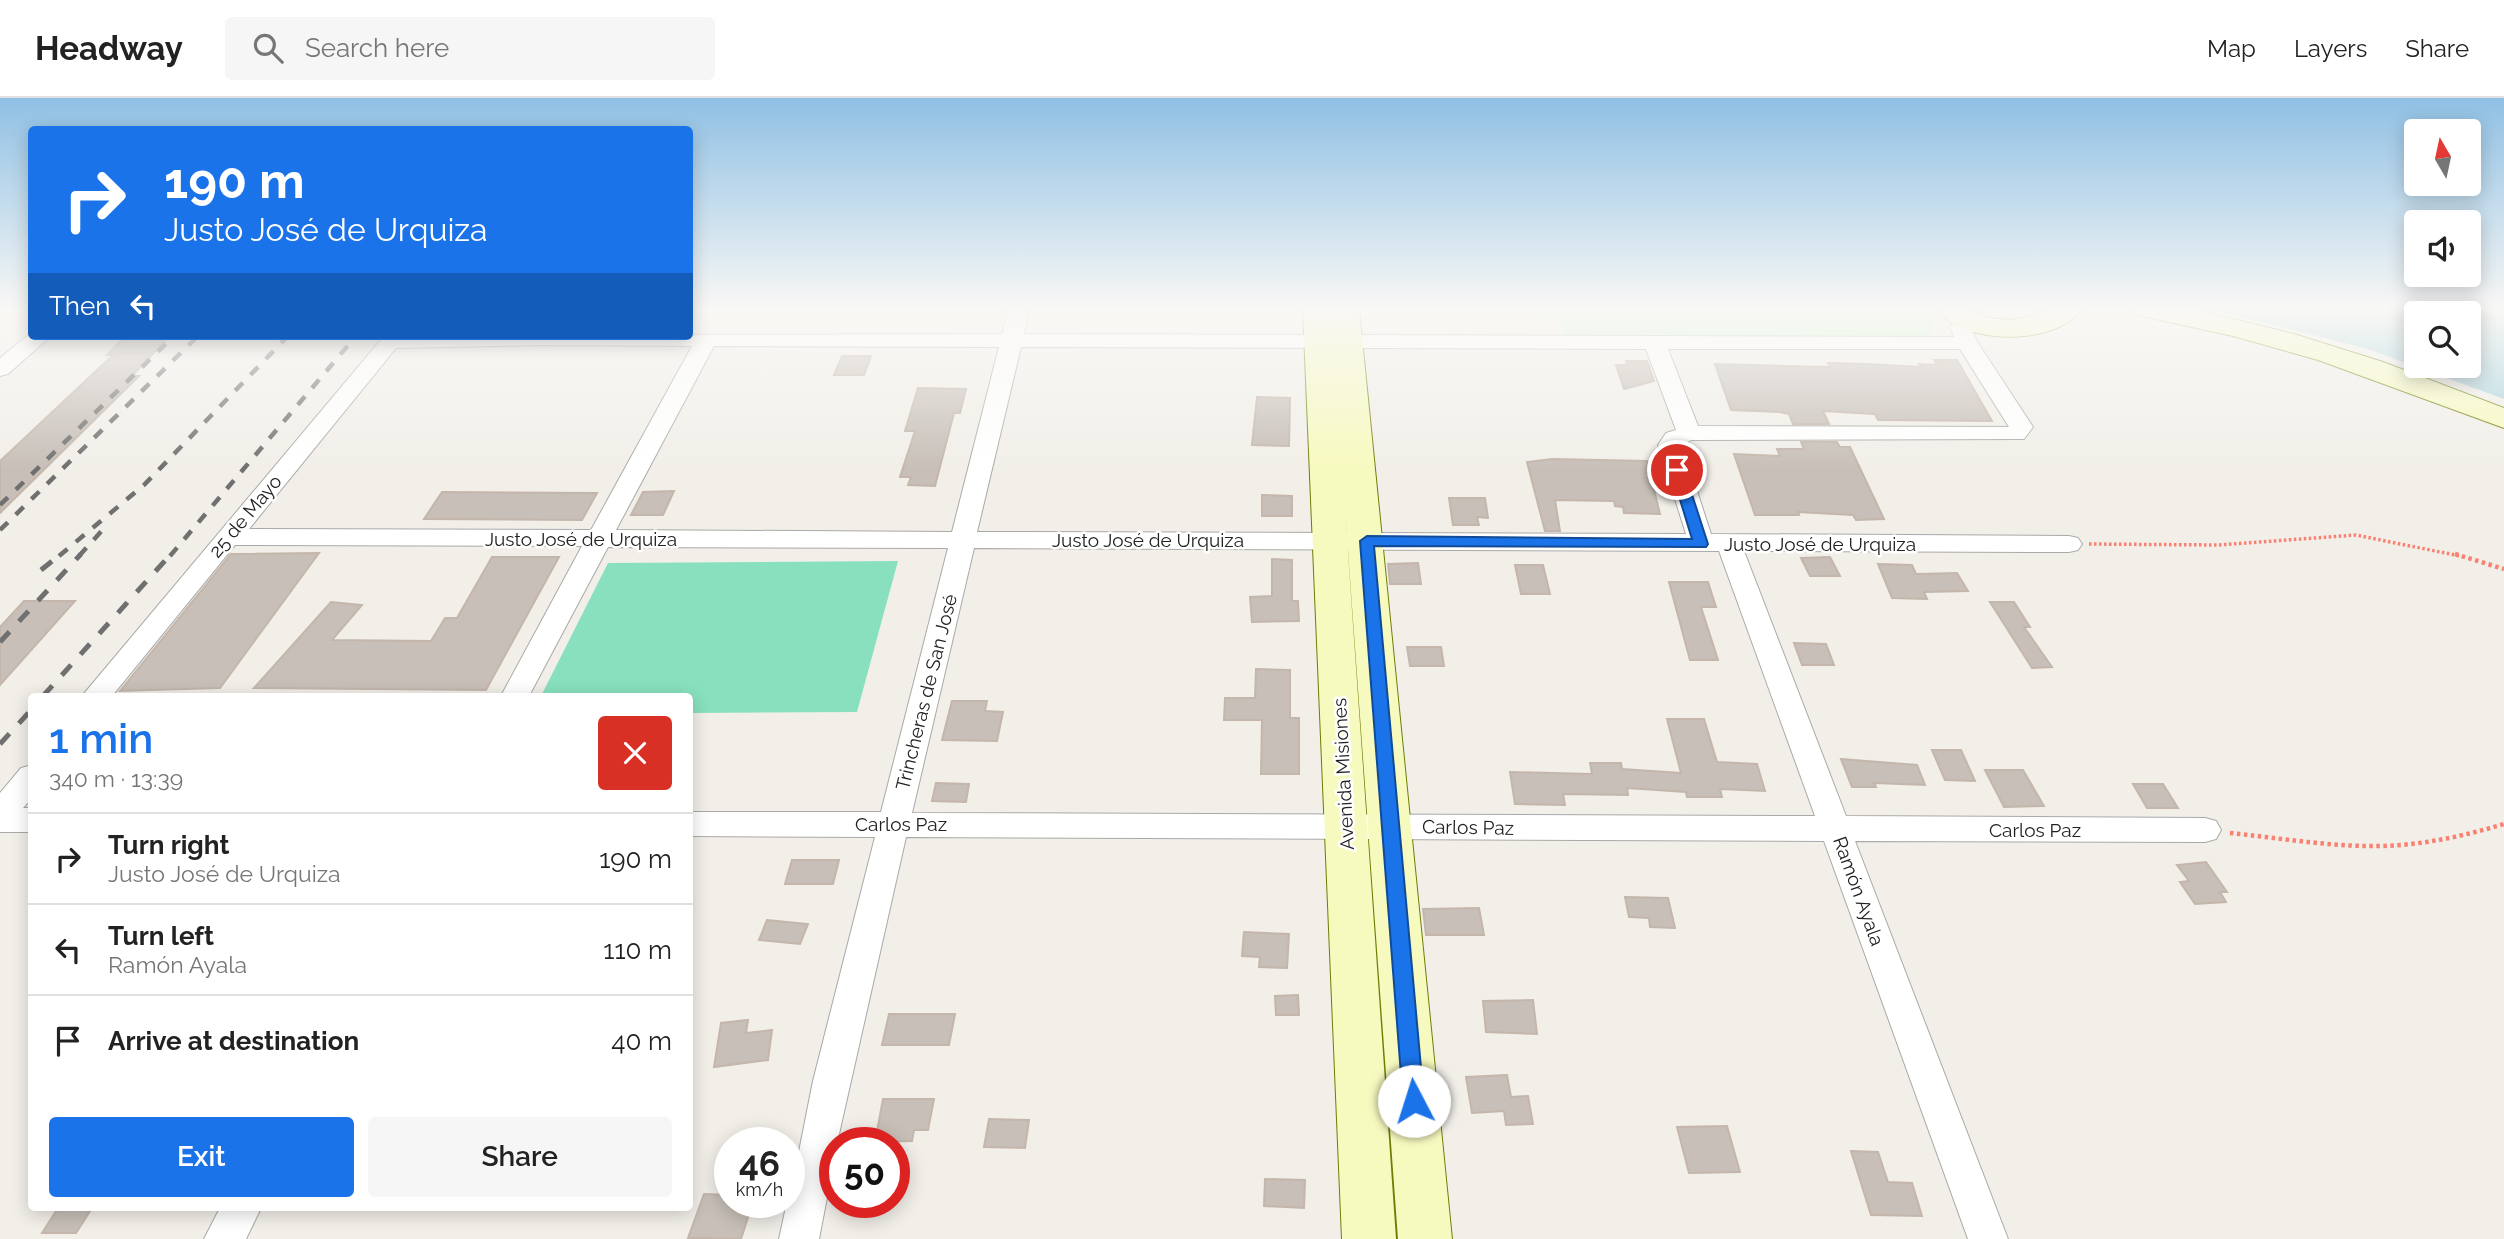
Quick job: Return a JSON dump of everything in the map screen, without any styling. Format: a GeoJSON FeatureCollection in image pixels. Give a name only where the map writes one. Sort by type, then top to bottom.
{"type":"FeatureCollection","features":[{"type":"Feature","properties":{"kind":"main road","name":"Avenida Misiones"},"geometry":{"type":"LineString","coordinates":[[1336,362],[1349,541],[1391,827],[1425,1239]]}},
{"type":"Feature","properties":{"kind":"main road"},"geometry":{"type":"LineString","coordinates":[[2360,362],[2422,384],[2504,419]]}},
{"type":"Feature","properties":{"kind":"main road","name":"Avenida Misiones"},"geometry":{"type":"LineString","coordinates":[[1349,541],[1346,826],[1369,1239]]}},
{"type":"Feature","properties":{"kind":"street","name":"25 de Mayo"},"geometry":{"type":"LineString","coordinates":[[98,693],[374,362]]}},
{"type":"Feature","properties":{"kind":"street"},"geometry":{"type":"LineString","coordinates":[[517,693],[694,362]]}},
{"type":"Feature","properties":{"kind":"street","name":"Trincheras de San José"},"geometry":{"type":"LineString","coordinates":[[799,1239],[831,1081],[1006,362]]}},
{"type":"Feature","properties":{"kind":"street"},"geometry":{"type":"LineString","coordinates":[[1662,362],[1689,433],[2015,434],[2021,427],[1979,362]]}},
{"type":"Feature","properties":{"kind":"street","name":"Ramón Ayala"},"geometry":{"type":"LineString","coordinates":[[1689,433],[1674,438],[1670,445],[1837,830],[1989,1239]]}},
{"type":"Feature","properties":{"kind":"street","name":"Justo José de Urquiza"},"geometry":{"type":"LineString","coordinates":[[227,537],[2069,544]]}},
{"type":"Feature","properties":{"kind":"street"},"geometry":{"type":"LineString","coordinates":[[0,817],[28,781]]}},
{"type":"Feature","properties":{"kind":"street"},"geometry":{"type":"LineString","coordinates":[[0,817],[28,820]]}},
{"type":"Feature","properties":{"kind":"street","name":"Carlos Paz"},"geometry":{"type":"LineString","coordinates":[[693,824],[2205,830]]}},
{"type":"Feature","properties":{"kind":"street"},"geometry":{"type":"LineString","coordinates":[[224,1239],[239,1211]]}},
{"type":"Feature","properties":{"kind":"path"},"geometry":{"type":"LineString","coordinates":[[2069,544],[2218,545],[2356,535],[2449,552],[2504,569]]}},
{"type":"Feature","properties":{"kind":"path"},"geometry":{"type":"LineString","coordinates":[[2205,830],[2325,843],[2382,846],[2466,835],[2504,824]]}},
{"type":"Feature","properties":{"kind":"green space"},"geometry":{"type":"Polygon","coordinates":[[[898,561],[857,712],[693,713],[693,693],[543,693],[608,563],[898,561]]]}},
{"type":"Feature","properties":{"kind":"water"},"geometry":{"type":"Polygon","coordinates":[[[2481,362],[2504,362],[2504,399],[2447,378],[2481,378],[2481,362]]]}},
{"type":"Feature","properties":{"kind":"building"},"geometry":{"type":"Polygon","coordinates":[[[105,362],[145,362],[132,376],[139,376],[0,513],[0,461],[105,362]]]}},
{"type":"Feature","properties":{"kind":"building"},"geometry":{"type":"Polygon","coordinates":[[[839,362],[869,362],[864,375],[834,375],[839,362]]]}},
{"type":"Feature","properties":{"kind":"building"},"geometry":{"type":"Polygon","coordinates":[[[1626,362],[1647,362],[1654,381],[1624,389],[1616,365],[1627,365],[1626,362]]]}},
{"type":"Feature","properties":{"kind":"building"},"geometry":{"type":"Polygon","coordinates":[[[1935,362],[1958,362],[1992,421],[1878,420],[1875,414],[1823,411],[1829,424],[1793,424],[1789,414],[1731,410],[1715,364],[1830,367],[1828,363],[1921,367],[1919,364],[1937,365],[1935,362]]]}},
{"type":"Feature","properties":{"kind":"building"},"geometry":{"type":"Polygon","coordinates":[[[918,388],[966,389],[960,413],[954,413],[935,486],[908,485],[911,477],[900,477],[915,431],[905,431],[918,388]]]}},
{"type":"Feature","properties":{"kind":"building"},"geometry":{"type":"Polygon","coordinates":[[[1257,397],[1290,398],[1289,446],[1252,445],[1257,397]]]}},
{"type":"Feature","properties":{"kind":"building"},"geometry":{"type":"Polygon","coordinates":[[[1801,442],[1837,442],[1840,447],[1850,447],[1884,519],[1856,520],[1853,515],[1798,512],[1799,515],[1755,515],[1734,454],[1780,456],[1777,449],[1804,449],[1801,442]]]}},
{"type":"Feature","properties":{"kind":"building"},"geometry":{"type":"Polygon","coordinates":[[[1552,459],[1647,461],[1660,514],[1624,513],[1623,507],[1615,506],[1614,501],[1555,500],[1560,531],[1545,531],[1527,462],[1552,459]]]}},
{"type":"Feature","properties":{"kind":"building"},"geometry":{"type":"Polygon","coordinates":[[[674,491],[663,515],[631,515],[643,492],[674,491]]]}},
{"type":"Feature","properties":{"kind":"building"},"geometry":{"type":"Polygon","coordinates":[[[442,492],[597,493],[582,520],[424,519],[442,492]]]}},
{"type":"Feature","properties":{"kind":"building"},"geometry":{"type":"Polygon","coordinates":[[[1262,495],[1292,496],[1292,516],[1262,516],[1262,495]]]}},
{"type":"Feature","properties":{"kind":"building"},"geometry":{"type":"Polygon","coordinates":[[[1449,498],[1485,498],[1488,518],[1477,517],[1479,525],[1453,525],[1449,498]]]}},
{"type":"Feature","properties":{"kind":"building"},"geometry":{"type":"Polygon","coordinates":[[[319,553],[220,688],[120,691],[231,554],[319,553]]]}},
{"type":"Feature","properties":{"kind":"building"},"geometry":{"type":"Polygon","coordinates":[[[492,557],[559,557],[486,690],[254,688],[331,602],[362,605],[332,640],[431,641],[445,618],[457,618],[492,557]]]}},
{"type":"Feature","properties":{"kind":"building"},"geometry":{"type":"Polygon","coordinates":[[[1830,557],[1840,576],[1810,576],[1801,558],[1830,557]]]}},
{"type":"Feature","properties":{"kind":"building"},"geometry":{"type":"Polygon","coordinates":[[[1272,559],[1292,560],[1292,601],[1298,601],[1299,621],[1252,622],[1250,597],[1272,596],[1272,559]]]}},
{"type":"Feature","properties":{"kind":"building"},"geometry":{"type":"Polygon","coordinates":[[[1418,563],[1421,584],[1390,584],[1388,564],[1418,563]]]}},
{"type":"Feature","properties":{"kind":"building"},"geometry":{"type":"Polygon","coordinates":[[[1878,564],[1912,565],[1916,574],[1957,573],[1968,591],[1924,592],[1927,599],[1892,598],[1878,564]]]}},
{"type":"Feature","properties":{"kind":"building"},"geometry":{"type":"Polygon","coordinates":[[[1515,565],[1543,565],[1550,594],[1521,594],[1515,565]]]}},
{"type":"Feature","properties":{"kind":"building"},"geometry":{"type":"Polygon","coordinates":[[[1669,582],[1708,582],[1716,607],[1701,607],[1718,660],[1690,660],[1669,582]]]}},
{"type":"Feature","properties":{"kind":"building"},"geometry":{"type":"Polygon","coordinates":[[[24,601],[75,601],[0,685],[0,627],[24,601]]]}},
{"type":"Feature","properties":{"kind":"building"},"geometry":{"type":"Polygon","coordinates":[[[1990,602],[2014,602],[2030,627],[2024,627],[2052,667],[2032,668],[1990,602]]]}},
{"type":"Feature","properties":{"kind":"building"},"geometry":{"type":"Polygon","coordinates":[[[1794,643],[1826,644],[1834,665],[1802,665],[1794,643]]]}},
{"type":"Feature","properties":{"kind":"building"},"geometry":{"type":"Polygon","coordinates":[[[1407,647],[1441,647],[1444,666],[1410,666],[1407,647]]]}},
{"type":"Feature","properties":{"kind":"building"},"geometry":{"type":"Polygon","coordinates":[[[1256,669],[1290,670],[1290,718],[1299,718],[1299,774],[1261,774],[1262,720],[1224,720],[1225,698],[1255,698],[1256,669]]]}},
{"type":"Feature","properties":{"kind":"building"},"geometry":{"type":"Polygon","coordinates":[[[952,701],[987,701],[985,711],[1003,712],[997,741],[942,740],[952,701]]]}},
{"type":"Feature","properties":{"kind":"building"},"geometry":{"type":"Polygon","coordinates":[[[1667,719],[1704,719],[1717,762],[1757,764],[1765,791],[1720,789],[1722,797],[1687,797],[1686,792],[1627,788],[1628,795],[1563,794],[1565,805],[1515,804],[1510,772],[1592,774],[1590,763],[1621,763],[1622,769],[1681,773],[1667,719]]]}},
{"type":"Feature","properties":{"kind":"building"},"geometry":{"type":"Polygon","coordinates":[[[1932,750],[1961,750],[1975,781],[1945,780],[1932,750]]]}},
{"type":"Feature","properties":{"kind":"building"},"geometry":{"type":"Polygon","coordinates":[[[1841,759],[1917,765],[1925,785],[1874,783],[1876,787],[1852,787],[1841,759]]]}},
{"type":"Feature","properties":{"kind":"building"},"geometry":{"type":"Polygon","coordinates":[[[1985,770],[2023,770],[2044,806],[2004,807],[1985,770]]]}},
{"type":"Feature","properties":{"kind":"building"},"geometry":{"type":"Polygon","coordinates":[[[936,783],[969,784],[966,802],[932,801],[936,783]]]}},
{"type":"Feature","properties":{"kind":"building"},"geometry":{"type":"Polygon","coordinates":[[[2133,784],[2163,784],[2178,808],[2147,808],[2133,784]]]}},
{"type":"Feature","properties":{"kind":"building"},"geometry":{"type":"Polygon","coordinates":[[[792,860],[839,860],[833,884],[785,884],[792,860]]]}},
{"type":"Feature","properties":{"kind":"building"},"geometry":{"type":"Polygon","coordinates":[[[2206,862],[2227,892],[2220,892],[2226,902],[2195,904],[2180,882],[2189,881],[2177,865],[2206,862]]]}},
{"type":"Feature","properties":{"kind":"building"},"geometry":{"type":"Polygon","coordinates":[[[1625,897],[1668,898],[1675,928],[1650,927],[1649,918],[1629,917],[1625,897]]]}},
{"type":"Feature","properties":{"kind":"building"},"geometry":{"type":"Polygon","coordinates":[[[1479,908],[1484,935],[1426,935],[1423,909],[1479,908]]]}},
{"type":"Feature","properties":{"kind":"building"},"geometry":{"type":"Polygon","coordinates":[[[767,920],[808,924],[800,944],[759,940],[767,920]]]}},
{"type":"Feature","properties":{"kind":"building"},"geometry":{"type":"Polygon","coordinates":[[[1244,932],[1289,934],[1287,968],[1259,967],[1260,957],[1242,956],[1244,932]]]}},
{"type":"Feature","properties":{"kind":"building"},"geometry":{"type":"Polygon","coordinates":[[[1298,995],[1299,1015],[1276,1015],[1275,996],[1298,995]]]}},
{"type":"Feature","properties":{"kind":"building"},"geometry":{"type":"Polygon","coordinates":[[[1533,1000],[1537,1034],[1486,1032],[1483,1001],[1533,1000]]]}},
{"type":"Feature","properties":{"kind":"building"},"geometry":{"type":"Polygon","coordinates":[[[889,1014],[955,1014],[949,1045],[882,1045],[889,1014]]]}},
{"type":"Feature","properties":{"kind":"building"},"geometry":{"type":"Polygon","coordinates":[[[748,1020],[746,1033],[772,1030],[768,1060],[714,1067],[721,1023],[748,1020]]]}},
{"type":"Feature","properties":{"kind":"building"},"geometry":{"type":"Polygon","coordinates":[[[1507,1075],[1511,1097],[1528,1096],[1533,1124],[1506,1125],[1504,1111],[1472,1113],[1466,1077],[1507,1075]]]}},
{"type":"Feature","properties":{"kind":"building"},"geometry":{"type":"Polygon","coordinates":[[[883,1099],[934,1099],[928,1130],[914,1130],[912,1141],[910,1127],[878,1127],[883,1099]]]}},
{"type":"Feature","properties":{"kind":"building"},"geometry":{"type":"Polygon","coordinates":[[[989,1119],[1029,1120],[1025,1148],[984,1147],[989,1119]]]}},
{"type":"Feature","properties":{"kind":"building"},"geometry":{"type":"Polygon","coordinates":[[[1727,1126],[1740,1172],[1689,1173],[1677,1127],[1727,1126]]]}},
{"type":"Feature","properties":{"kind":"building"},"geometry":{"type":"Polygon","coordinates":[[[1851,1151],[1878,1152],[1888,1182],[1912,1183],[1922,1216],[1871,1215],[1851,1151]]]}},
{"type":"Feature","properties":{"kind":"building"},"geometry":{"type":"Polygon","coordinates":[[[1265,1179],[1305,1180],[1304,1208],[1264,1206],[1265,1179]]]}},
{"type":"Feature","properties":{"kind":"building"},"geometry":{"type":"Polygon","coordinates":[[[704,1194],[714,1194],[714,1218],[748,1218],[741,1239],[688,1238],[704,1194]]]}},
{"type":"Feature","properties":{"kind":"building"},"geometry":{"type":"Polygon","coordinates":[[[56,1211],[90,1211],[76,1233],[42,1233],[56,1211]]]}},
{"type":"Feature","properties":{"kind":"railway"},"geometry":{"type":"LineString","coordinates":[[0,505],[147,362]]}},
{"type":"Feature","properties":{"kind":"railway"},"geometry":{"type":"LineString","coordinates":[[0,530],[171,362]]}},
{"type":"Feature","properties":{"kind":"railway"},"geometry":{"type":"LineString","coordinates":[[59,556],[144,485],[263,362]]}},
{"type":"Feature","properties":{"kind":"railway"},"geometry":{"type":"LineString","coordinates":[[170,556],[334,362]]}},
{"type":"Feature","properties":{"kind":"railway"},"geometry":{"type":"LineString","coordinates":[[79,556],[106,526]]}},
{"type":"Feature","properties":{"kind":"railway"},"geometry":{"type":"LineString","coordinates":[[41,570],[61,554]]}},
{"type":"Feature","properties":{"kind":"railway"},"geometry":{"type":"LineString","coordinates":[[0,642],[81,554]]}},
{"type":"Feature","properties":{"kind":"railway"},"geometry":{"type":"LineString","coordinates":[[46,693],[171,554]]}},
{"type":"Feature","properties":{"kind":"railway"},"geometry":{"type":"LineString","coordinates":[[0,744],[28,713]]}},
{"type":"Feature","properties":{"kind":"route"},"geometry":{"type":"LineString","coordinates":[[1414,1101],[1367,541],[1701,544],[1677,470]]}}]}
